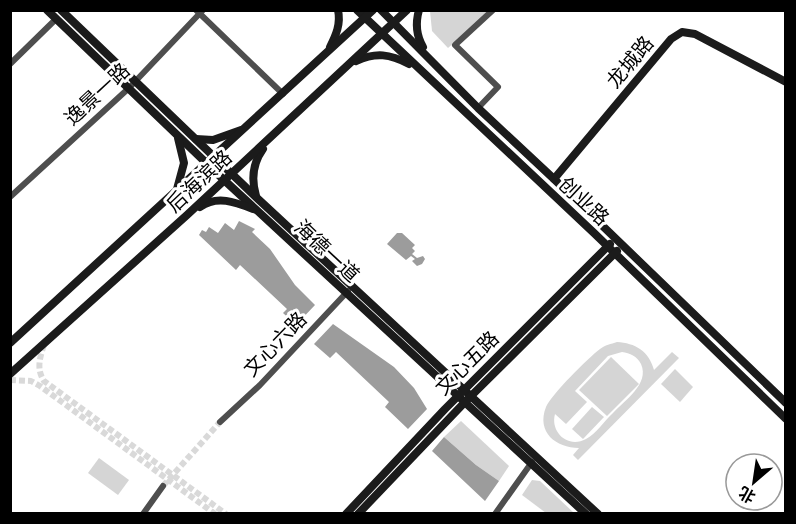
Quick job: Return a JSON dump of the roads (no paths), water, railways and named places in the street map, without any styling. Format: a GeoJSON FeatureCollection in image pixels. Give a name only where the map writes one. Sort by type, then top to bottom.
{"type":"FeatureCollection","features":[{"type":"Feature","properties":{"kind":"main road","name":"海德一道"},"geometry":{"type":"LineString","coordinates":[[47,10],[60,13],[132,85],[169,126],[211,161],[265,217],[350,290]]}},
{"type":"Feature","properties":{"kind":"main road"},"geometry":{"type":"LineString","coordinates":[[326,55],[338,29],[340,19],[338,10]]}},
{"type":"Feature","properties":{"kind":"main road","name":"创业路"},"geometry":{"type":"LineString","coordinates":[[357,10],[608,246],[786,419]]}},
{"type":"Feature","properties":{"kind":"main road","name":"后海滨路"},"geometry":{"type":"LineString","coordinates":[[10,343],[373,10]]}},
{"type":"Feature","properties":{"kind":"main road","name":"创业路"},"geometry":{"type":"LineString","coordinates":[[381,10],[478,108],[786,403]]}},
{"type":"Feature","properties":{"kind":"main road","name":"后海滨路"},"geometry":{"type":"LineString","coordinates":[[10,374],[187,215],[407,10]]}},
{"type":"Feature","properties":{"kind":"main road"},"geometry":{"type":"LineString","coordinates":[[419,10],[416,31],[434,63]]}},
{"type":"Feature","properties":{"kind":"main road","name":"龙城路"},"geometry":{"type":"LineString","coordinates":[[554,179],[671,39],[682,32],[695,34],[786,82]]}},
{"type":"Feature","properties":{"kind":"main road"},"geometry":{"type":"LineString","coordinates":[[347,65],[369,56],[385,55],[399,59],[424,74]]}},
{"type":"Feature","properties":{"kind":"main road","name":"海德一道"},"geometry":{"type":"LineString","coordinates":[[132,85],[193,138],[211,161]]}},
{"type":"Feature","properties":{"kind":"main road"},"geometry":{"type":"LineString","coordinates":[[470,116],[478,108]]}},
{"type":"Feature","properties":{"kind":"main road"},"geometry":{"type":"LineString","coordinates":[[169,126],[193,138],[204,140],[221,138],[247,127]]}},
{"type":"Feature","properties":{"kind":"main road"},"geometry":{"type":"LineString","coordinates":[[169,126],[177,136],[184,163],[175,194]]}},
{"type":"Feature","properties":{"kind":"main road"},"geometry":{"type":"LineString","coordinates":[[258,199],[253,184],[255,165],[272,136]]}},
{"type":"Feature","properties":{"kind":"main road","name":"海德一道"},"geometry":{"type":"LineString","coordinates":[[227,177],[258,199],[350,290],[464,396],[534,460],[598,513]]}},
{"type":"Feature","properties":{"kind":"main road"},"geometry":{"type":"LineString","coordinates":[[187,215],[206,202],[222,200],[243,205],[265,217]]}},
{"type":"Feature","properties":{"kind":"main road","name":"文心五路"},"geometry":{"type":"LineString","coordinates":[[346,513],[464,396],[615,239]]}},
{"type":"Feature","properties":{"kind":"main road","name":"文心五路"},"geometry":{"type":"LineString","coordinates":[[358,513],[464,396],[622,246]]}},
{"type":"Feature","properties":{"kind":"main road","name":"海德一道"},"geometry":{"type":"LineString","coordinates":[[534,460],[586,513]]}},
{"type":"Feature","properties":{"kind":"street"},"geometry":{"type":"LineString","coordinates":[[478,108],[498,87],[456,45],[493,10]]}},
{"type":"Feature","properties":{"kind":"street"},"geometry":{"type":"LineString","coordinates":[[199,12],[283,94]]}},
{"type":"Feature","properties":{"kind":"street","name":"逸景一路"},"geometry":{"type":"LineString","coordinates":[[10,197],[132,85],[199,12]]}},
{"type":"Feature","properties":{"kind":"street"},"geometry":{"type":"LineString","coordinates":[[10,64],[60,13]]}},
{"type":"Feature","properties":{"kind":"street","name":"文心六路"},"geometry":{"type":"LineString","coordinates":[[220,422],[260,385],[350,290]]}},
{"type":"Feature","properties":{"kind":"street"},"geometry":{"type":"LineString","coordinates":[[495,513],[534,460]]}},
{"type":"Feature","properties":{"kind":"street"},"geometry":{"type":"LineString","coordinates":[[143,513],[163,486]]}},
{"type":"Feature","properties":{"kind":"tunnel"},"geometry":{"type":"LineString","coordinates":[[44,345],[39,368],[44,381],[226,514]]}},
{"type":"Feature","properties":{"kind":"tunnel"},"geometry":{"type":"LineString","coordinates":[[10,380],[31,381],[40,386],[215,514]]}},
{"type":"Feature","properties":{"kind":"tunnel"},"geometry":{"type":"LineString","coordinates":[[163,486],[220,422]]}}]}
